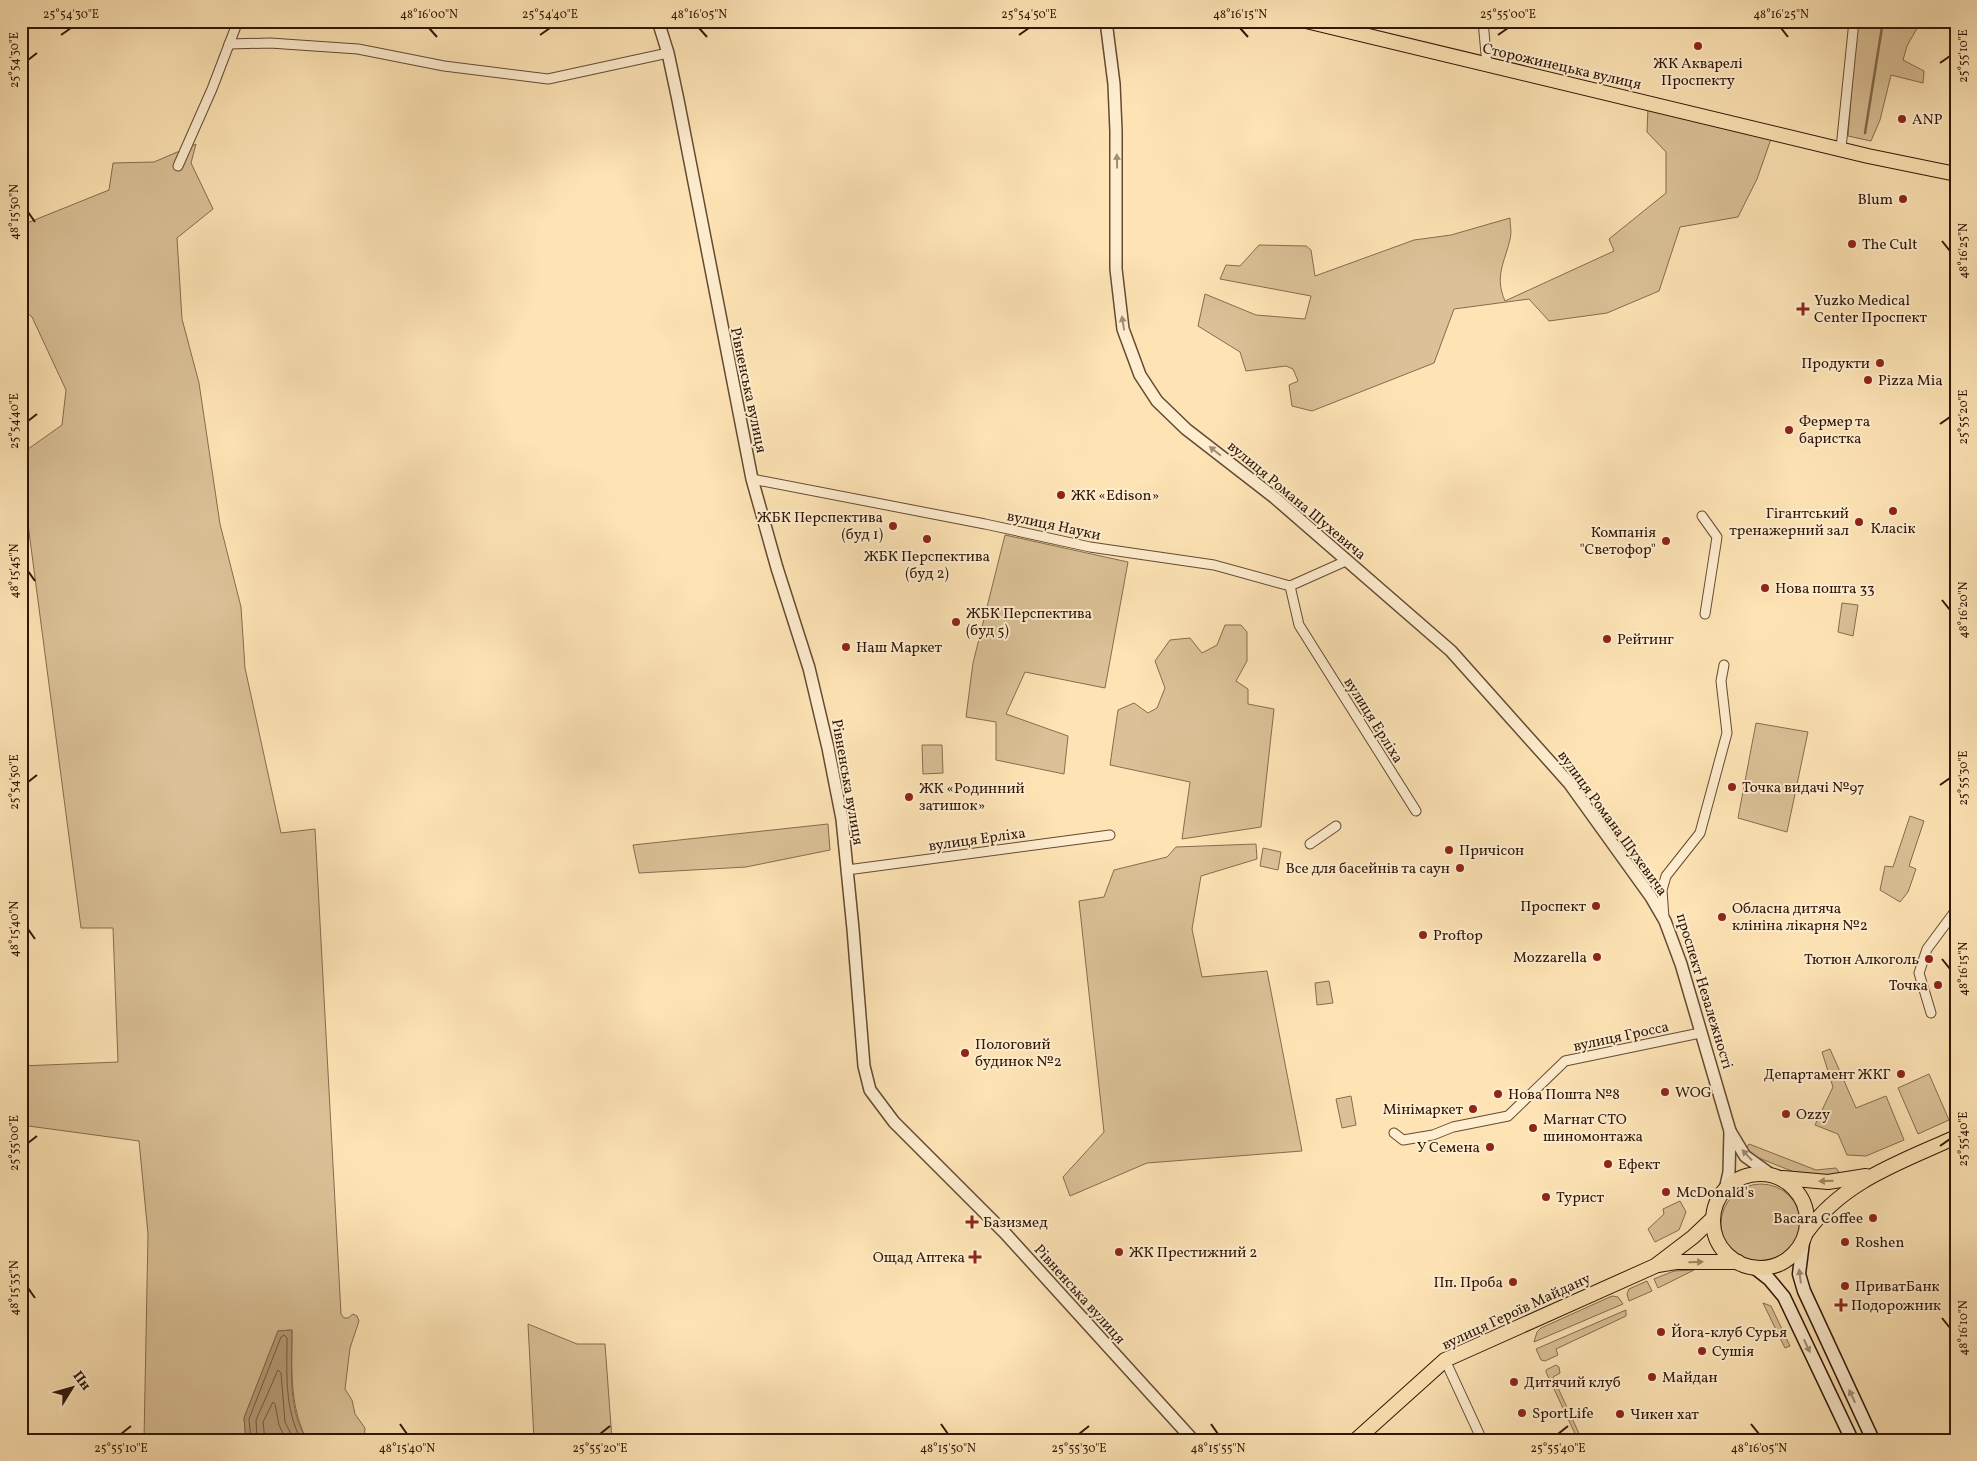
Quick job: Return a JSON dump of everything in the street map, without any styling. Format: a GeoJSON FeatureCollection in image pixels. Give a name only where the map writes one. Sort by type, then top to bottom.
{"type":"FeatureCollection","features":[{"type":"Feature","properties":{"kind":"main road","name":"Сторожинецька вулиця"},"geometry":{"type":"LineString","coordinates":[[1306,21],[1486,65],[1956,174]]}},
{"type":"Feature","properties":{"kind":"main road"},"geometry":{"type":"LineString","coordinates":[[1871,1175],[1828,1182],[1760,1173],[1740,1177],[1726,1190],[1714,1208],[1713,1218],[1719,1244],[1724,1251],[1738,1262],[1755,1268],[1768,1268],[1785,1262],[1832,1202],[1871,1175],[1956,1137]]}},
{"type":"Feature","properties":{"kind":"main road"},"geometry":{"type":"LineString","coordinates":[[1775,1176],[1789,1183],[1802,1199],[1808,1219],[1799,1274],[1810,1308],[1872,1440]]}},
{"type":"Feature","properties":{"kind":"main road"},"geometry":{"type":"LineString","coordinates":[[1655,1266],[1693,1237],[1713,1218]]}},
{"type":"Feature","properties":{"kind":"main road"},"geometry":{"type":"LineString","coordinates":[[1655,1266],[1676,1262],[1738,1262]]}},
{"type":"Feature","properties":{"kind":"main road","name":"вулиця Героїв Майдану"},"geometry":{"type":"LineString","coordinates":[[1356,1440],[1445,1360],[1655,1266]]}},
{"type":"Feature","properties":{"kind":"main road"},"geometry":{"type":"LineString","coordinates":[[1755,1268],[1778,1290],[1793,1315],[1852,1440]]}},
{"type":"Feature","properties":{"kind":"street"},"geometry":{"type":"LineString","coordinates":[[178,166],[212,89],[238,21]]}},
{"type":"Feature","properties":{"kind":"street","name":"Рівненська вулиця"},"geometry":{"type":"LineString","coordinates":[[658,21],[668,53],[752,480],[808,668],[824,730],[842,819],[864,1066],[870,1090],[894,1122],[1005,1233],[1193,1440]]}},
{"type":"Feature","properties":{"kind":"street","name":"вулиця Романа Шухевича"},"geometry":{"type":"LineString","coordinates":[[1106,21],[1114,84],[1116,122],[1116,269],[1124,329],[1140,375],[1157,402],[1186,428],[1275,498],[1451,651],[1569,783],[1651,897],[1665,921]]}},
{"type":"Feature","properties":{"kind":"street"},"geometry":{"type":"LineString","coordinates":[[1483,21],[1486,65]]}},
{"type":"Feature","properties":{"kind":"street"},"geometry":{"type":"LineString","coordinates":[[1841,148],[1854,21]]}},
{"type":"Feature","properties":{"kind":"street"},"geometry":{"type":"LineString","coordinates":[[229,44],[270,43],[358,49],[444,66],[548,79],[668,53]]}},
{"type":"Feature","properties":{"kind":"street","name":"вулиця Науки"},"geometry":{"type":"LineString","coordinates":[[752,480],[985,524],[1090,547],[1214,565],[1290,586]]}},
{"type":"Feature","properties":{"kind":"street"},"geometry":{"type":"LineString","coordinates":[[1702,516],[1718,537],[1705,614]]}},
{"type":"Feature","properties":{"kind":"street"},"geometry":{"type":"LineString","coordinates":[[1290,586],[1346,561]]}},
{"type":"Feature","properties":{"kind":"street","name":"вулиця Ерліха"},"geometry":{"type":"LineString","coordinates":[[1290,586],[1299,625],[1416,811]]}},
{"type":"Feature","properties":{"kind":"street","name":"проспект Незалежності"},"geometry":{"type":"LineString","coordinates":[[1724,665],[1721,681],[1727,733],[1700,833],[1666,876],[1662,890],[1665,921],[1681,964],[1730,1131]]}},
{"type":"Feature","properties":{"kind":"street"},"geometry":{"type":"LineString","coordinates":[[1310,844],[1336,826]]}},
{"type":"Feature","properties":{"kind":"street","name":"вулиця Ерліха"},"geometry":{"type":"LineString","coordinates":[[847,870],[1110,835]]}},
{"type":"Feature","properties":{"kind":"street"},"geometry":{"type":"LineString","coordinates":[[1931,1013],[1918,977],[1927,949],[1956,910]]}},
{"type":"Feature","properties":{"kind":"street","name":"вулиця Гросса"},"geometry":{"type":"LineString","coordinates":[[1394,1133],[1402,1140],[1433,1136],[1453,1128],[1508,1116],[1565,1061],[1700,1033]]}},
{"type":"Feature","properties":{"kind":"street"},"geometry":{"type":"LineString","coordinates":[[1730,1131],[1745,1156],[1775,1176]]}},
{"type":"Feature","properties":{"kind":"street"},"geometry":{"type":"LineString","coordinates":[[1726,1190],[1729,1172],[1730,1131]]}},
{"type":"Feature","properties":{"kind":"street"},"geometry":{"type":"LineString","coordinates":[[1445,1360],[1482,1440]]}},
{"type":"Feature","properties":{"kind":"shaded area"},"geometry":{"type":"Polygon","coordinates":[[[1857,21],[1921,21],[1907,46],[1903,60],[1924,71],[1923,83],[1891,75],[1880,120],[1871,141],[1848,136],[1857,21]]]}},
{"type":"Feature","properties":{"kind":"shaded area"},"geometry":{"type":"Polygon","coordinates":[[[1648,107],[1772,136],[1757,179],[1738,217],[1680,227],[1659,291],[1607,313],[1549,321],[1529,299],[1454,309],[1434,363],[1312,411],[1292,406],[1289,385],[1298,381],[1293,369],[1286,366],[1246,371],[1240,352],[1198,326],[1205,294],[1256,315],[1305,319],[1311,296],[1220,279],[1226,265],[1240,266],[1259,245],[1306,246],[1311,250],[1315,276],[1414,240],[1451,235],[1510,218],[1511,236],[1500,276],[1500,284],[1505,301],[1614,251],[1609,239],[1666,193],[1666,152],[1647,132],[1648,107]]]}},
{"type":"Feature","properties":{"kind":"shaded area"},"geometry":{"type":"Polygon","coordinates":[[[196,144],[191,163],[213,209],[177,238],[182,319],[199,383],[220,524],[241,607],[245,668],[281,833],[315,829],[341,1314],[344,1318],[348,1318],[353,1314],[357,1316],[359,1321],[350,1348],[345,1389],[352,1400],[355,1414],[365,1428],[364,1440],[307,1440],[294,1399],[292,1330],[278,1331],[244,1418],[246,1440],[144,1440],[148,1234],[139,1141],[21,1125],[21,1066],[118,1062],[113,928],[81,928],[21,471],[21,454],[62,425],[66,390],[32,317],[21,308],[21,223],[27,223],[109,190],[113,163],[154,162],[196,144]]]}},
{"type":"Feature","properties":{"kind":"shaded area"},"geometry":{"type":"Polygon","coordinates":[[[1005,535],[1128,562],[1105,688],[1025,672],[1006,714],[1068,736],[1064,774],[996,760],[996,722],[966,717],[973,663],[1005,535]]]}},
{"type":"Feature","properties":{"kind":"shaded area"},"geometry":{"type":"Polygon","coordinates":[[[1842,603],[1858,605],[1853,636],[1838,632],[1842,603]]]}},
{"type":"Feature","properties":{"kind":"shaded area"},"geometry":{"type":"Polygon","coordinates":[[[1225,625],[1241,625],[1247,632],[1247,661],[1236,681],[1248,689],[1248,704],[1274,709],[1261,827],[1182,839],[1190,782],[1110,765],[1118,710],[1134,703],[1148,713],[1157,708],[1165,688],[1155,661],[1170,640],[1190,638],[1202,653],[1217,645],[1225,625]]]}},
{"type":"Feature","properties":{"kind":"shaded area"},"geometry":{"type":"Polygon","coordinates":[[[1756,723],[1808,732],[1787,832],[1738,818],[1756,723]]]}},
{"type":"Feature","properties":{"kind":"shaded area"},"geometry":{"type":"Polygon","coordinates":[[[922,745],[942,745],[943,773],[923,774],[922,745]]]}},
{"type":"Feature","properties":{"kind":"shaded area"},"geometry":{"type":"Polygon","coordinates":[[[1910,816],[1924,821],[1909,866],[1916,869],[1908,892],[1900,902],[1880,890],[1885,866],[1893,867],[1910,816]]]}},
{"type":"Feature","properties":{"kind":"shaded area"},"geometry":{"type":"Polygon","coordinates":[[[828,824],[830,850],[746,867],[639,873],[633,845],[828,824]]]}},
{"type":"Feature","properties":{"kind":"shaded area"},"geometry":{"type":"Polygon","coordinates":[[[1256,844],[1257,859],[1201,876],[1192,929],[1202,977],[1267,971],[1302,1151],[1147,1163],[1070,1196],[1063,1177],[1104,1132],[1079,901],[1104,897],[1114,870],[1167,857],[1176,847],[1256,844]]]}},
{"type":"Feature","properties":{"kind":"shaded area"},"geometry":{"type":"Polygon","coordinates":[[[1263,848],[1281,852],[1278,870],[1260,866],[1263,848]]]}},
{"type":"Feature","properties":{"kind":"shaded area"},"geometry":{"type":"Polygon","coordinates":[[[1329,981],[1333,1003],[1317,1005],[1315,983],[1329,981]]]}},
{"type":"Feature","properties":{"kind":"shaded area"},"geometry":{"type":"Polygon","coordinates":[[[1830,1049],[1856,1108],[1886,1096],[1904,1140],[1866,1156],[1847,1155],[1838,1134],[1815,1125],[1833,1087],[1822,1052],[1830,1049]]]}},
{"type":"Feature","properties":{"kind":"shaded area"},"geometry":{"type":"Polygon","coordinates":[[[1929,1074],[1949,1120],[1918,1134],[1898,1088],[1929,1074]]]}},
{"type":"Feature","properties":{"kind":"shaded area"},"geometry":{"type":"Polygon","coordinates":[[[1351,1096],[1356,1125],[1342,1128],[1336,1099],[1351,1096]]]}},
{"type":"Feature","properties":{"kind":"shaded area"},"geometry":{"type":"Polygon","coordinates":[[[1749,1144],[1816,1170],[1836,1168],[1841,1175],[1814,1180],[1744,1152],[1749,1144]]]}},
{"type":"Feature","properties":{"kind":"shaded area"},"geometry":{"type":"Polygon","coordinates":[[[1761,1184],[1776,1187],[1789,1196],[1798,1209],[1801,1224],[1798,1239],[1789,1252],[1776,1261],[1761,1264],[1746,1261],[1733,1252],[1724,1239],[1721,1224],[1724,1209],[1733,1196],[1746,1187],[1761,1184]]]}},
{"type":"Feature","properties":{"kind":"shaded area"},"geometry":{"type":"Polygon","coordinates":[[[1680,1201],[1686,1212],[1679,1230],[1655,1242],[1648,1229],[1664,1214],[1663,1209],[1680,1201]]]}},
{"type":"Feature","properties":{"kind":"shaded area"},"geometry":{"type":"Polygon","coordinates":[[[1694,1270],[1658,1288],[1654,1279],[1674,1271],[1694,1270]]]}},
{"type":"Feature","properties":{"kind":"shaded area"},"geometry":{"type":"Polygon","coordinates":[[[1647,1281],[1652,1291],[1629,1301],[1627,1294],[1629,1289],[1647,1281]]]}},
{"type":"Feature","properties":{"kind":"shaded area"},"geometry":{"type":"Polygon","coordinates":[[[1612,1296],[1618,1297],[1623,1304],[1534,1342],[1537,1332],[1541,1328],[1612,1296]]]}},
{"type":"Feature","properties":{"kind":"shaded area"},"geometry":{"type":"Polygon","coordinates":[[[1763,1303],[1771,1306],[1790,1346],[1785,1348],[1763,1303]]]}},
{"type":"Feature","properties":{"kind":"shaded area"},"geometry":{"type":"Polygon","coordinates":[[[1626,1310],[1626,1316],[1556,1349],[1558,1355],[1545,1361],[1541,1360],[1536,1349],[1626,1310]]]}},
{"type":"Feature","properties":{"kind":"shaded area"},"geometry":{"type":"Polygon","coordinates":[[[528,1324],[577,1344],[605,1344],[612,1440],[534,1440],[528,1324]]]}},
{"type":"Feature","properties":{"kind":"shaded area"},"geometry":{"type":"Polygon","coordinates":[[[1556,1365],[1559,1367],[1560,1373],[1553,1377],[1582,1440],[1578,1440],[1546,1372],[1546,1370],[1556,1365]]]}},
{"type":"Feature","properties":{"kind":"water"},"geometry":{"type":"Polygon","coordinates":[[[292,1330],[291,1372],[293,1401],[296,1415],[307,1440],[246,1440],[244,1418],[278,1331],[292,1330]]]}},
{"type":"Feature","properties":{"kind":"waterway"},"geometry":{"type":"LineString","coordinates":[[1865,133],[1883,21]]}},
{"type":"Feature","properties":{"kind":"place","name":"ЖК Акварелі Проспекту"},"geometry":{"type":"Point","coordinates":[1698,46]}},
{"type":"Feature","properties":{"kind":"place","name":"ANP"},"geometry":{"type":"Point","coordinates":[1902,119]}},
{"type":"Feature","properties":{"kind":"place","name":"Blum"},"geometry":{"type":"Point","coordinates":[1903,199]}},
{"type":"Feature","properties":{"kind":"place","name":"The Cult"},"geometry":{"type":"Point","coordinates":[1852,244]}},
{"type":"Feature","properties":{"kind":"place","name":"Yuzko Medical Center Проспект"},"geometry":{"type":"Point","coordinates":[1803,309]}},
{"type":"Feature","properties":{"kind":"place","name":"Продукти"},"geometry":{"type":"Point","coordinates":[1880,363]}},
{"type":"Feature","properties":{"kind":"place","name":"Pizza Mia"},"geometry":{"type":"Point","coordinates":[1868,380]}},
{"type":"Feature","properties":{"kind":"place","name":"Фермер та баристка"},"geometry":{"type":"Point","coordinates":[1789,430]}},
{"type":"Feature","properties":{"kind":"place","name":"ЖК «Edison»"},"geometry":{"type":"Point","coordinates":[1061,495]}},
{"type":"Feature","properties":{"kind":"place","name":"Класік"},"geometry":{"type":"Point","coordinates":[1893,511]}},
{"type":"Feature","properties":{"kind":"place","name":"Гігантський тренажерний зал"},"geometry":{"type":"Point","coordinates":[1859,522]}},
{"type":"Feature","properties":{"kind":"place","name":"ЖБК Перспектива (буд 1)"},"geometry":{"type":"Point","coordinates":[893,526]}},
{"type":"Feature","properties":{"kind":"place","name":"ЖБК Перспектива (буд 2)"},"geometry":{"type":"Point","coordinates":[927,539]}},
{"type":"Feature","properties":{"kind":"place","name":"Компанія \"Светофор\""},"geometry":{"type":"Point","coordinates":[1666,541]}},
{"type":"Feature","properties":{"kind":"place","name":"Нова пошта 33"},"geometry":{"type":"Point","coordinates":[1765,588]}},
{"type":"Feature","properties":{"kind":"place","name":"ЖБК Перспектива (буд 5)"},"geometry":{"type":"Point","coordinates":[956,622]}},
{"type":"Feature","properties":{"kind":"place","name":"Рейтинг"},"geometry":{"type":"Point","coordinates":[1607,639]}},
{"type":"Feature","properties":{"kind":"place","name":"Наш Маркет"},"geometry":{"type":"Point","coordinates":[846,647]}},
{"type":"Feature","properties":{"kind":"place","name":"Точка видачі №97"},"geometry":{"type":"Point","coordinates":[1732,787]}},
{"type":"Feature","properties":{"kind":"place","name":"ЖК «Родинний затишок»"},"geometry":{"type":"Point","coordinates":[909,797]}},
{"type":"Feature","properties":{"kind":"place","name":"Причісон"},"geometry":{"type":"Point","coordinates":[1449,850]}},
{"type":"Feature","properties":{"kind":"place","name":"Все для басейнів та саун"},"geometry":{"type":"Point","coordinates":[1460,868]}},
{"type":"Feature","properties":{"kind":"place","name":"Проспект"},"geometry":{"type":"Point","coordinates":[1596,906]}},
{"type":"Feature","properties":{"kind":"place","name":"Обласна дитяча клініна лікарня №2"},"geometry":{"type":"Point","coordinates":[1722,917]}},
{"type":"Feature","properties":{"kind":"place","name":"Proftop"},"geometry":{"type":"Point","coordinates":[1423,935]}},
{"type":"Feature","properties":{"kind":"place","name":"Mozzarella"},"geometry":{"type":"Point","coordinates":[1597,957]}},
{"type":"Feature","properties":{"kind":"place","name":"Тютюн Алкоголь"},"geometry":{"type":"Point","coordinates":[1929,959]}},
{"type":"Feature","properties":{"kind":"place","name":"Точка"},"geometry":{"type":"Point","coordinates":[1938,985]}},
{"type":"Feature","properties":{"kind":"place","name":"Пологовий будинок №2"},"geometry":{"type":"Point","coordinates":[965,1053]}},
{"type":"Feature","properties":{"kind":"place","name":"Департамент ЖКГ"},"geometry":{"type":"Point","coordinates":[1901,1074]}},
{"type":"Feature","properties":{"kind":"place","name":"WOG"},"geometry":{"type":"Point","coordinates":[1665,1092]}},
{"type":"Feature","properties":{"kind":"place","name":"Нова Пошта №8"},"geometry":{"type":"Point","coordinates":[1498,1094]}},
{"type":"Feature","properties":{"kind":"place","name":"Мінімаркет"},"geometry":{"type":"Point","coordinates":[1473,1109]}},
{"type":"Feature","properties":{"kind":"place","name":"Ozzy"},"geometry":{"type":"Point","coordinates":[1786,1114]}},
{"type":"Feature","properties":{"kind":"place","name":"Магнат СТО шиномонтажа"},"geometry":{"type":"Point","coordinates":[1533,1128]}},
{"type":"Feature","properties":{"kind":"place","name":"У Семена"},"geometry":{"type":"Point","coordinates":[1490,1147]}},
{"type":"Feature","properties":{"kind":"place","name":"Ефект"},"geometry":{"type":"Point","coordinates":[1608,1164]}},
{"type":"Feature","properties":{"kind":"place","name":"McDonald's"},"geometry":{"type":"Point","coordinates":[1666,1192]}},
{"type":"Feature","properties":{"kind":"place","name":"Турист"},"geometry":{"type":"Point","coordinates":[1546,1197]}},
{"type":"Feature","properties":{"kind":"place","name":"Bacara Coffee"},"geometry":{"type":"Point","coordinates":[1873,1218]}},
{"type":"Feature","properties":{"kind":"place","name":"Базизмед"},"geometry":{"type":"Point","coordinates":[972,1222]}},
{"type":"Feature","properties":{"kind":"place","name":"Roshen"},"geometry":{"type":"Point","coordinates":[1845,1242]}},
{"type":"Feature","properties":{"kind":"place","name":"ЖК Престижний 2"},"geometry":{"type":"Point","coordinates":[1119,1252]}},
{"type":"Feature","properties":{"kind":"place","name":"Ощад Аптека"},"geometry":{"type":"Point","coordinates":[975,1257]}},
{"type":"Feature","properties":{"kind":"place","name":"Пп. Проба"},"geometry":{"type":"Point","coordinates":[1513,1282]}},
{"type":"Feature","properties":{"kind":"place","name":"ПриватБанк"},"geometry":{"type":"Point","coordinates":[1845,1286]}},
{"type":"Feature","properties":{"kind":"place","name":"Подорожник"},"geometry":{"type":"Point","coordinates":[1841,1305]}},
{"type":"Feature","properties":{"kind":"place","name":"Йога-клуб Сурья"},"geometry":{"type":"Point","coordinates":[1661,1332]}},
{"type":"Feature","properties":{"kind":"place","name":"Сушія"},"geometry":{"type":"Point","coordinates":[1702,1351]}},
{"type":"Feature","properties":{"kind":"place","name":"Майдан"},"geometry":{"type":"Point","coordinates":[1652,1377]}},
{"type":"Feature","properties":{"kind":"place","name":"Дитячий клуб"},"geometry":{"type":"Point","coordinates":[1514,1382]}},
{"type":"Feature","properties":{"kind":"place","name":"SportLife"},"geometry":{"type":"Point","coordinates":[1522,1413]}},
{"type":"Feature","properties":{"kind":"place","name":"Чикен хат"},"geometry":{"type":"Point","coordinates":[1620,1414]}}]}
